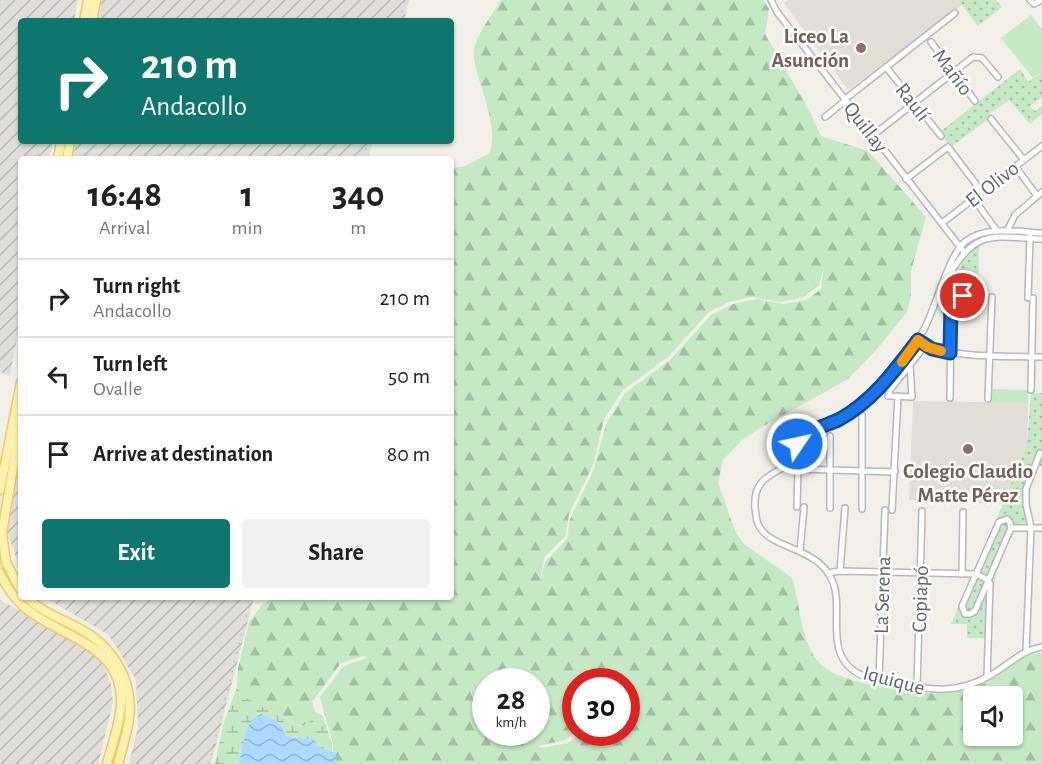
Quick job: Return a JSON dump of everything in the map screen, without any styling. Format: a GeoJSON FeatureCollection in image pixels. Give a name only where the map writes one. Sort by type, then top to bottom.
{"type":"FeatureCollection","features":[{"type":"Feature","properties":{"kind":"main road"},"geometry":{"type":"LineString","coordinates":[[85,18],[88,0]]}},
{"type":"Feature","properties":{"kind":"main road"},"geometry":{"type":"LineString","coordinates":[[93,18],[96,0]]}},
{"type":"Feature","properties":{"kind":"main road"},"geometry":{"type":"LineString","coordinates":[[0,490],[18,397]]}},
{"type":"Feature","properties":{"kind":"main road"},"geometry":{"type":"LineString","coordinates":[[18,438],[3,521],[2,540],[9,570],[18,586]]}},
{"type":"Feature","properties":{"kind":"main road"},"geometry":{"type":"LineString","coordinates":[[0,573],[12,594],[28,610],[89,645],[112,669],[119,686],[121,703],[107,764]]}},
{"type":"Feature","properties":{"kind":"main road"},"geometry":{"type":"LineString","coordinates":[[30,600],[42,610],[96,638],[118,664],[126,683],[130,710],[118,764]]}},
{"type":"Feature","properties":{"kind":"street"},"geometry":{"type":"LineString","coordinates":[[1030,0],[1034,4],[1042,0]]}},
{"type":"Feature","properties":{"kind":"street","name":"Quillay"},"geometry":{"type":"LineString","coordinates":[[773,1],[777,12],[964,252]]}},
{"type":"Feature","properties":{"kind":"street"},"geometry":{"type":"LineString","coordinates":[[825,117],[955,13]]}},
{"type":"Feature","properties":{"kind":"street","name":"Mañío"},"geometry":{"type":"LineString","coordinates":[[931,42],[975,101]]}},
{"type":"Feature","properties":{"kind":"street"},"geometry":{"type":"LineString","coordinates":[[873,136],[973,57],[979,56],[998,77]]}},
{"type":"Feature","properties":{"kind":"street","name":"Raulí"},"geometry":{"type":"LineString","coordinates":[[886,67],[940,136]]}},
{"type":"Feature","properties":{"kind":"street"},"geometry":{"type":"LineString","coordinates":[[991,119],[1023,160]]}},
{"type":"Feature","properties":{"kind":"street","name":"El Olivo"},"geometry":{"type":"LineString","coordinates":[[942,223],[1042,146]]}},
{"type":"Feature","properties":{"kind":"street"},"geometry":{"type":"LineString","coordinates":[[906,179],[948,147],[982,192]]}},
{"type":"Feature","properties":{"kind":"street"},"geometry":{"type":"LineString","coordinates":[[1007,231],[1015,215],[1040,194],[1016,166]]}},
{"type":"Feature","properties":{"kind":"street"},"geometry":{"type":"LineString","coordinates":[[974,199],[997,231]]}},
{"type":"Feature","properties":{"kind":"street"},"geometry":{"type":"LineString","coordinates":[[773,453],[838,420],[866,400],[896,370],[918,340],[960,246],[972,237],[997,231],[1042,239]]}},
{"type":"Feature","properties":{"kind":"street"},"geometry":{"type":"LineString","coordinates":[[942,289],[964,252],[974,244],[990,238],[1030,236],[1042,233]]}},
{"type":"Feature","properties":{"kind":"street"},"geometry":{"type":"LineString","coordinates":[[1030,236],[1031,390]]}},
{"type":"Feature","properties":{"kind":"street"},"geometry":{"type":"LineString","coordinates":[[950,398],[951,304],[957,297],[963,296]]}},
{"type":"Feature","properties":{"kind":"street"},"geometry":{"type":"LineString","coordinates":[[988,399],[992,297]]}},
{"type":"Feature","properties":{"kind":"street"},"geometry":{"type":"LineString","coordinates":[[918,340],[925,346],[950,353],[1042,357]]}},
{"type":"Feature","properties":{"kind":"street"},"geometry":{"type":"LineString","coordinates":[[910,365],[912,398],[888,396],[889,393],[910,365],[925,346]]}},
{"type":"Feature","properties":{"kind":"street"},"geometry":{"type":"LineString","coordinates":[[892,510],[898,396]]}},
{"type":"Feature","properties":{"kind":"street"},"geometry":{"type":"LineString","coordinates":[[861,415],[862,509]]}},
{"type":"Feature","properties":{"kind":"street"},"geometry":{"type":"LineString","coordinates":[[830,436],[830,508]]}},
{"type":"Feature","properties":{"kind":"street"},"geometry":{"type":"LineString","coordinates":[[802,437],[797,444],[793,461],[771,474],[759,485],[755,497],[759,527],[770,538],[819,562],[828,573],[840,571],[976,574],[989,582]]}},
{"type":"Feature","properties":{"kind":"street"},"geometry":{"type":"LineString","coordinates":[[1026,652],[1031,527],[1026,504],[1026,489],[1040,453]]}},
{"type":"Feature","properties":{"kind":"street"},"geometry":{"type":"LineString","coordinates":[[789,464],[798,469],[895,471]]}},
{"type":"Feature","properties":{"kind":"street"},"geometry":{"type":"LineString","coordinates":[[797,507],[798,469]]}},
{"type":"Feature","properties":{"kind":"street"},"geometry":{"type":"LineString","coordinates":[[800,551],[804,507]]}},
{"type":"Feature","properties":{"kind":"street"},"geometry":{"type":"LineString","coordinates":[[840,571],[845,508]]}},
{"type":"Feature","properties":{"kind":"street","name":"La Serena"},"geometry":{"type":"LineString","coordinates":[[879,680],[885,510]]}},
{"type":"Feature","properties":{"kind":"street","name":"Copiapó"},"geometry":{"type":"LineString","coordinates":[[917,687],[922,511]]}},
{"type":"Feature","properties":{"kind":"street"},"geometry":{"type":"LineString","coordinates":[[962,574],[963,512]]}},
{"type":"Feature","properties":{"kind":"street"},"geometry":{"type":"LineString","coordinates":[[1007,519],[1011,528],[975,611],[965,614],[962,606],[999,522],[1007,519]]}},
{"type":"Feature","properties":{"kind":"street"},"geometry":{"type":"LineString","coordinates":[[1011,528],[1042,528]]}},
{"type":"Feature","properties":{"kind":"street","name":"Iquique"},"geometry":{"type":"LineString","coordinates":[[828,573],[836,596],[835,627],[838,649],[848,664],[863,676],[934,690],[945,689],[973,683],[987,677],[1026,652],[1042,646]]}},
{"type":"Feature","properties":{"kind":"street"},"geometry":{"type":"LineString","coordinates":[[987,677],[989,582]]}},
{"type":"Feature","properties":{"kind":"shaded area"},"geometry":{"type":"Polygon","coordinates":[[[0,0],[78,0],[75,18],[18,18],[18,144],[52,144],[50,156],[18,156],[18,332],[10,376],[0,372],[0,0]]]}},
{"type":"Feature","properties":{"kind":"shaded area"},"geometry":{"type":"Polygon","coordinates":[[[102,0],[409,0],[405,18],[99,18],[102,0]]]}},
{"type":"Feature","properties":{"kind":"shaded area","name":"Liceo La Asunción"},"geometry":{"type":"Polygon","coordinates":[[[788,0],[958,0],[962,5],[848,90],[784,3],[788,0]]]}},
{"type":"Feature","properties":{"kind":"shaded area"},"geometry":{"type":"Polygon","coordinates":[[[76,144],[372,144],[369,156],[74,156],[76,144]]]}},
{"type":"Feature","properties":{"kind":"shaded area","name":"Colegio Claudio Matte Pérez"},"geometry":{"type":"Polygon","coordinates":[[[913,401],[1028,403],[1027,443],[1003,504],[909,500],[913,401]]]}},
{"type":"Feature","properties":{"kind":"shaded area"},"geometry":{"type":"Polygon","coordinates":[[[18,461],[18,563],[6,529],[18,461]]]}},
{"type":"Feature","properties":{"kind":"shaded area"},"geometry":{"type":"Polygon","coordinates":[[[0,600],[89,648],[103,664],[111,684],[113,703],[98,764],[0,764],[0,600]]]}},
{"type":"Feature","properties":{"kind":"shaded area"},"geometry":{"type":"Polygon","coordinates":[[[49,600],[253,600],[211,764],[129,764],[138,727],[136,680],[109,635],[49,600]]]}},
{"type":"Feature","properties":{"kind":"green space"},"geometry":{"type":"Polygon","coordinates":[[[501,0],[763,0],[769,9],[765,34],[810,112],[821,136],[868,151],[926,217],[911,271],[911,295],[907,312],[878,348],[848,379],[762,427],[742,440],[723,460],[718,483],[736,533],[744,544],[792,578],[807,641],[817,660],[826,668],[849,679],[877,686],[939,694],[963,690],[963,746],[1023,746],[1023,686],[975,686],[990,681],[1026,657],[1042,653],[1042,764],[334,764],[333,744],[320,697],[344,666],[367,658],[363,656],[341,663],[312,702],[315,712],[310,721],[302,727],[241,696],[237,687],[238,668],[249,622],[262,605],[270,600],[454,600],[454,168],[465,166],[490,153],[492,143],[491,122],[474,58],[479,36],[501,0]],[[824,266],[819,285],[804,297],[780,302],[752,297],[729,302],[709,312],[668,357],[623,390],[604,419],[593,465],[569,514],[566,535],[544,558],[540,583],[545,562],[567,539],[570,519],[594,469],[606,424],[625,393],[670,360],[711,315],[733,304],[757,299],[785,304],[807,300],[821,289],[824,266]]]}},
{"type":"Feature","properties":{"kind":"green space"},"geometry":{"type":"Polygon","coordinates":[[[958,0],[996,0],[1002,7],[978,26],[958,0]]]}},
{"type":"Feature","properties":{"kind":"green space"},"geometry":{"type":"Polygon","coordinates":[[[1031,15],[1042,29],[1042,71],[1033,78],[1001,38],[1031,15]]]}},
{"type":"Feature","properties":{"kind":"green space"},"geometry":{"type":"Polygon","coordinates":[[[1020,69],[1028,82],[1042,72],[1042,97],[1030,106],[1035,111],[1042,106],[1042,114],[1030,124],[1009,100],[989,114],[991,117],[951,147],[940,132],[1020,69]]]}},
{"type":"Feature","properties":{"kind":"green space"},"geometry":{"type":"Polygon","coordinates":[[[979,243],[978,297],[963,296],[953,300],[954,313],[941,313],[966,254],[979,243]]]}},
{"type":"Feature","properties":{"kind":"green space"},"geometry":{"type":"Polygon","coordinates":[[[992,389],[1028,390],[1028,403],[991,403],[992,389]]]}},
{"type":"Feature","properties":{"kind":"green space"},"geometry":{"type":"Polygon","coordinates":[[[1031,393],[1042,393],[1042,466],[1035,466],[1026,489],[1026,523],[1014,525],[996,574],[992,599],[991,638],[967,638],[967,624],[951,624],[1027,443],[1031,393]]]}},
{"type":"Feature","properties":{"kind":"green space"},"geometry":{"type":"Polygon","coordinates":[[[237,687],[242,696],[301,727],[310,721],[315,712],[323,716],[332,744],[333,764],[215,764],[223,725],[237,687]]]}},
{"type":"Feature","properties":{"kind":"water"},"geometry":{"type":"Polygon","coordinates":[[[261,714],[278,722],[287,737],[313,739],[320,747],[335,753],[337,764],[239,764],[247,729],[261,714]]]}},
{"type":"Feature","properties":{"kind":"railway"},"geometry":{"type":"LineString","coordinates":[[400,18],[405,0]]}},
{"type":"Feature","properties":{"kind":"railway"},"geometry":{"type":"LineString","coordinates":[[365,156],[367,144]]}},
{"type":"Feature","properties":{"kind":"railway"},"geometry":{"type":"LineString","coordinates":[[209,764],[250,600]]}},
{"type":"Feature","properties":{"kind":"slow traffic"},"geometry":{"type":"LineString","coordinates":[[902,362],[918,340],[927,347],[941,351]]}},
{"type":"Feature","properties":{"kind":"place","name":"Liceo La Asunción"},"geometry":{"type":"Point","coordinates":[861,48]}},
{"type":"Feature","properties":{"kind":"place","name":"Colegio Claudio Matte Pérez"},"geometry":{"type":"Point","coordinates":[968,449]}},
{"type":"Feature","properties":{"kind":"route"},"geometry":{"type":"LineString","coordinates":[[797,444],[802,437],[843,417],[866,400],[896,370],[918,340],[932,349],[950,353],[951,304],[957,297],[963,296]]}}]}
